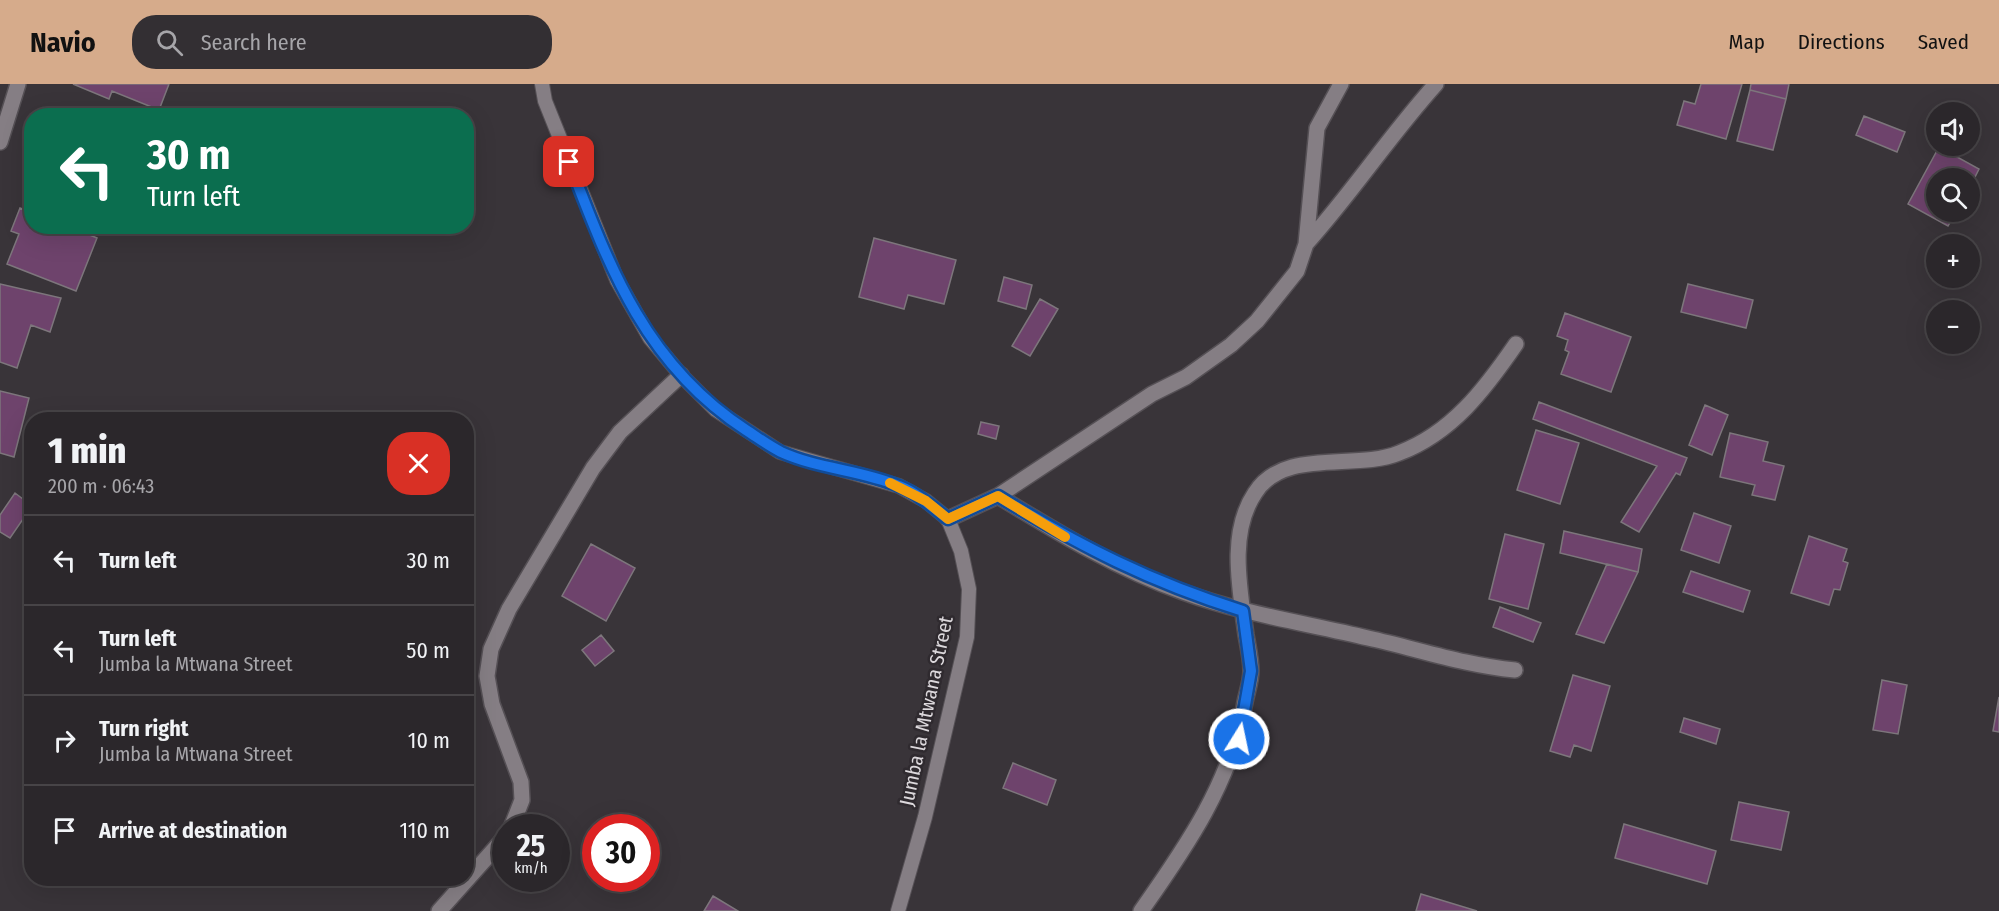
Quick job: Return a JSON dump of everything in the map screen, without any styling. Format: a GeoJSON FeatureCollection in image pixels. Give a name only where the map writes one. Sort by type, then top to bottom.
{"type":"FeatureCollection","features":[{"type":"Feature","properties":{"kind":"street"},"geometry":{"type":"LineString","coordinates":[[0,142],[18,84]]}},
{"type":"Feature","properties":{"kind":"street"},"geometry":{"type":"LineString","coordinates":[[948,519],[998,496],[1152,394],[1186,377],[1232,345],[1257,321],[1297,271],[1306,244],[1317,128],[1341,84]]}},
{"type":"Feature","properties":{"kind":"street"},"geometry":{"type":"LineString","coordinates":[[1306,244],[1339,208],[1416,106],[1436,84]]}},
{"type":"Feature","properties":{"kind":"street"},"geometry":{"type":"LineString","coordinates":[[1141,911],[1196,828],[1220,785],[1239,739],[1251,671],[1243,611],[1239,540],[1244,514],[1255,492],[1269,477],[1288,469],[1397,454],[1426,440],[1457,418],[1489,383],[1516,344]]}},
{"type":"Feature","properties":{"kind":"street"},"geometry":{"type":"LineString","coordinates":[[516,814],[522,800],[521,782],[492,704],[487,676],[491,649],[509,609],[593,468],[620,432],[681,375]]}},
{"type":"Feature","properties":{"kind":"street"},"geometry":{"type":"LineString","coordinates":[[998,496],[1062,536],[1182,592],[1243,611],[1377,639],[1466,664],[1515,670]]}},
{"type":"Feature","properties":{"kind":"street"},"geometry":{"type":"LineString","coordinates":[[474,872],[492,852]]}},
{"type":"Feature","properties":{"kind":"street"},"geometry":{"type":"LineString","coordinates":[[439,911],[461,886]]}},
{"type":"Feature","properties":{"kind":"lane","name":"Jumba la Mtwana Street"},"geometry":{"type":"LineString","coordinates":[[542,84],[549,111],[617,280],[650,338],[681,375],[716,411],[780,452],[899,486],[926,501],[948,519],[961,551],[969,589],[967,637],[926,817],[898,911]]}},
{"type":"Feature","properties":{"kind":"building"},"geometry":{"type":"Polygon","coordinates":[[[73,84],[169,84],[160,108],[154,108],[112,91],[109,99],[73,84]]]}},
{"type":"Feature","properties":{"kind":"building"},"geometry":{"type":"Polygon","coordinates":[[[1701,84],[1742,84],[1726,139],[1677,125],[1684,101],[1695,104],[1701,84]]]}},
{"type":"Feature","properties":{"kind":"building"},"geometry":{"type":"Polygon","coordinates":[[[1751,84],[1789,84],[1786,99],[1750,90],[1751,84]]]}},
{"type":"Feature","properties":{"kind":"building"},"geometry":{"type":"Polygon","coordinates":[[[1750,90],[1786,99],[1773,150],[1737,141],[1750,90]]]}},
{"type":"Feature","properties":{"kind":"building"},"geometry":{"type":"Polygon","coordinates":[[[1864,116],[1905,132],[1897,152],[1856,135],[1864,116]]]}},
{"type":"Feature","properties":{"kind":"building"},"geometry":{"type":"Polygon","coordinates":[[[1934,156],[1955,156],[1977,168],[1928,168],[1934,156]]]}},
{"type":"Feature","properties":{"kind":"building"},"geometry":{"type":"Polygon","coordinates":[[[1926,171],[1926,214],[1908,204],[1926,171]]]}},
{"type":"Feature","properties":{"kind":"building"},"geometry":{"type":"Polygon","coordinates":[[[20,208],[24,210],[24,234],[87,234],[97,238],[76,291],[7,264],[19,234],[11,231],[20,208]]]}},
{"type":"Feature","properties":{"kind":"building"},"geometry":{"type":"Polygon","coordinates":[[[874,238],[956,260],[944,304],[908,295],[904,309],[859,297],[874,238]]]}},
{"type":"Feature","properties":{"kind":"building"},"geometry":{"type":"Polygon","coordinates":[[[1004,277],[1032,285],[1026,309],[998,301],[1004,277]]]}},
{"type":"Feature","properties":{"kind":"building"},"geometry":{"type":"Polygon","coordinates":[[[0,284],[61,298],[50,332],[31,325],[17,368],[0,362],[0,284]]]}},
{"type":"Feature","properties":{"kind":"building"},"geometry":{"type":"Polygon","coordinates":[[[1688,284],[1753,300],[1746,328],[1681,312],[1688,284]]]}},
{"type":"Feature","properties":{"kind":"building"},"geometry":{"type":"Polygon","coordinates":[[[1040,299],[1058,309],[1030,356],[1012,346],[1040,299]]]}},
{"type":"Feature","properties":{"kind":"building"},"geometry":{"type":"Polygon","coordinates":[[[1565,313],[1631,337],[1611,392],[1561,374],[1569,352],[1565,350],[1568,340],[1557,336],[1565,313]]]}},
{"type":"Feature","properties":{"kind":"building"},"geometry":{"type":"Polygon","coordinates":[[[0,391],[29,398],[14,457],[0,453],[0,391]]]}},
{"type":"Feature","properties":{"kind":"building"},"geometry":{"type":"Polygon","coordinates":[[[1539,402],[1687,458],[1680,475],[1676,473],[1639,532],[1621,522],[1657,466],[1533,419],[1539,402]]]}},
{"type":"Feature","properties":{"kind":"building"},"geometry":{"type":"Polygon","coordinates":[[[1705,405],[1728,415],[1712,455],[1689,445],[1705,405]]]}},
{"type":"Feature","properties":{"kind":"building"},"geometry":{"type":"Polygon","coordinates":[[[981,422],[999,426],[996,439],[978,434],[981,422]]]}},
{"type":"Feature","properties":{"kind":"building"},"geometry":{"type":"Polygon","coordinates":[[[1536,430],[1579,443],[1560,504],[1517,490],[1536,430]]]}},
{"type":"Feature","properties":{"kind":"building"},"geometry":{"type":"Polygon","coordinates":[[[1730,433],[1768,442],[1763,461],[1784,466],[1775,500],[1752,495],[1755,485],[1720,477],[1730,433]]]}},
{"type":"Feature","properties":{"kind":"building"},"geometry":{"type":"Polygon","coordinates":[[[15,493],[24,500],[24,518],[10,538],[0,532],[0,515],[15,493]]]}},
{"type":"Feature","properties":{"kind":"building"},"geometry":{"type":"Polygon","coordinates":[[[1694,513],[1731,526],[1719,563],[1681,550],[1694,513]]]}},
{"type":"Feature","properties":{"kind":"building"},"geometry":{"type":"Polygon","coordinates":[[[1564,531],[1642,549],[1638,572],[1560,553],[1564,531]]]}},
{"type":"Feature","properties":{"kind":"building"},"geometry":{"type":"Polygon","coordinates":[[[1505,534],[1544,544],[1528,609],[1489,599],[1505,534]]]}},
{"type":"Feature","properties":{"kind":"building"},"geometry":{"type":"Polygon","coordinates":[[[1809,536],[1847,549],[1843,561],[1848,563],[1840,590],[1834,589],[1829,605],[1791,593],[1809,536]]]}},
{"type":"Feature","properties":{"kind":"building"},"geometry":{"type":"Polygon","coordinates":[[[591,544],[635,568],[606,621],[562,596],[591,544]]]}},
{"type":"Feature","properties":{"kind":"building"},"geometry":{"type":"Polygon","coordinates":[[[1607,564],[1638,572],[1604,643],[1576,634],[1607,564]]]}},
{"type":"Feature","properties":{"kind":"building"},"geometry":{"type":"Polygon","coordinates":[[[1691,571],[1750,591],[1743,612],[1683,592],[1691,571]]]}},
{"type":"Feature","properties":{"kind":"building"},"geometry":{"type":"Polygon","coordinates":[[[1500,607],[1541,623],[1533,642],[1493,627],[1500,607]]]}},
{"type":"Feature","properties":{"kind":"building"},"geometry":{"type":"Polygon","coordinates":[[[601,635],[614,651],[595,666],[582,650],[601,635]]]}},
{"type":"Feature","properties":{"kind":"building"},"geometry":{"type":"Polygon","coordinates":[[[1573,675],[1610,686],[1591,751],[1574,745],[1570,757],[1550,751],[1573,675]]]}},
{"type":"Feature","properties":{"kind":"building"},"geometry":{"type":"Polygon","coordinates":[[[1882,680],[1907,685],[1898,734],[1873,730],[1882,680]]]}},
{"type":"Feature","properties":{"kind":"building"},"geometry":{"type":"Polygon","coordinates":[[[1999,697],[1999,732],[1993,731],[1999,697]]]}},
{"type":"Feature","properties":{"kind":"building"},"geometry":{"type":"Polygon","coordinates":[[[1684,718],[1720,729],[1716,744],[1680,732],[1684,718]]]}},
{"type":"Feature","properties":{"kind":"building"},"geometry":{"type":"Polygon","coordinates":[[[1013,763],[1056,780],[1047,805],[1003,788],[1013,763]]]}},
{"type":"Feature","properties":{"kind":"building"},"geometry":{"type":"Polygon","coordinates":[[[1739,802],[1789,812],[1781,850],[1731,840],[1739,802]]]}},
{"type":"Feature","properties":{"kind":"building"},"geometry":{"type":"Polygon","coordinates":[[[1624,824],[1716,851],[1707,884],[1615,858],[1624,824]]]}},
{"type":"Feature","properties":{"kind":"building"},"geometry":{"type":"Polygon","coordinates":[[[1421,894],[1477,911],[1416,911],[1421,894]]]}},
{"type":"Feature","properties":{"kind":"building"},"geometry":{"type":"Polygon","coordinates":[[[713,896],[738,911],[704,911],[713,896]]]}},
{"type":"Feature","properties":{"kind":"slow traffic"},"geometry":{"type":"LineString","coordinates":[[890,483],[926,501],[948,519],[998,496],[1065,537]]}},
{"type":"Feature","properties":{"kind":"route"},"geometry":{"type":"LineString","coordinates":[[569,162],[617,280],[650,338],[681,375],[716,411],[780,452],[899,486],[926,501],[948,519],[998,496],[1062,536],[1125,567],[1182,592],[1243,611],[1251,671],[1239,739]]}}]}
